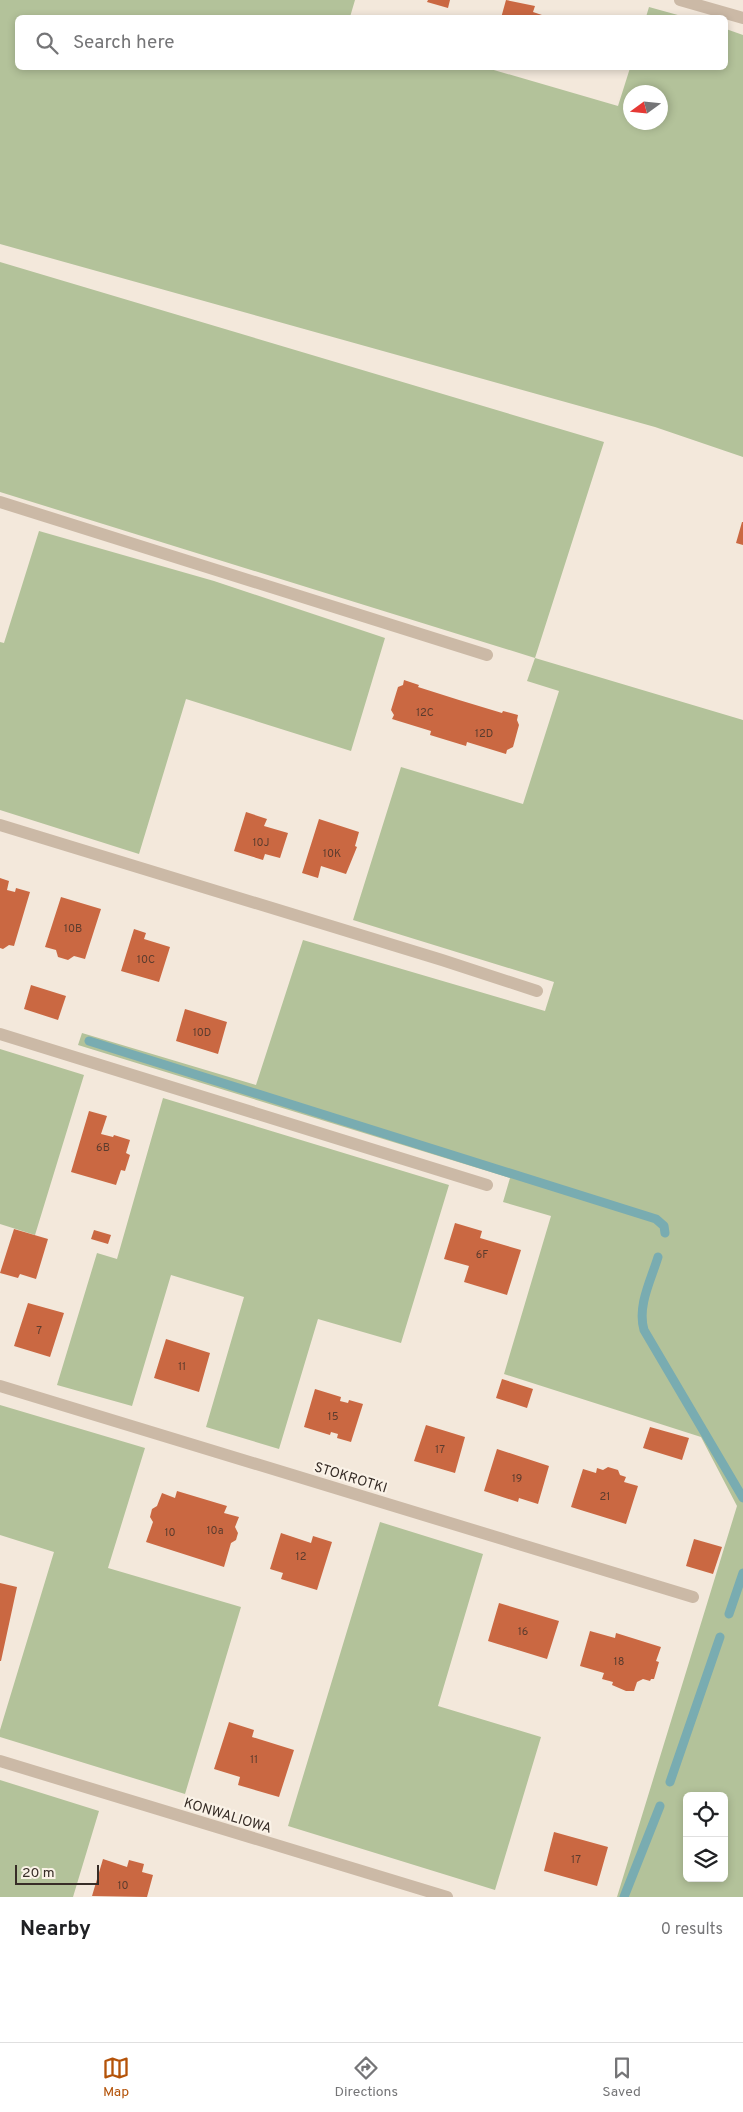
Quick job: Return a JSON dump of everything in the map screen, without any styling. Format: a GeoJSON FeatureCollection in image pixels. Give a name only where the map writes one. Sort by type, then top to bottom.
{"type":"FeatureCollection","features":[{"type":"Feature","properties":{"kind":"street"},"geometry":{"type":"LineString","coordinates":[[680,0],[743,18]]}},
{"type":"Feature","properties":{"kind":"street"},"geometry":{"type":"LineString","coordinates":[[0,502],[487,654]]}},
{"type":"Feature","properties":{"kind":"street"},"geometry":{"type":"LineString","coordinates":[[0,825],[442,960],[537,992]]}},
{"type":"Feature","properties":{"kind":"street"},"geometry":{"type":"LineString","coordinates":[[0,1034],[487,1185]]}},
{"type":"Feature","properties":{"kind":"street","name":"STOKROTKI"},"geometry":{"type":"LineString","coordinates":[[0,1386],[693,1597]]}},
{"type":"Feature","properties":{"kind":"street","name":"KONWALIOWA"},"geometry":{"type":"LineString","coordinates":[[0,1761],[447,1897]]}},
{"type":"Feature","properties":{"kind":"green space"},"geometry":{"type":"Polygon","coordinates":[[[0,0],[355,0],[351,15],[15,15],[15,70],[494,70],[618,106],[623,90],[623,130],[668,130],[668,85],[625,85],[629,70],[728,70],[728,30],[743,35],[743,457],[655,427],[0,244],[0,0]]]}},
{"type":"Feature","properties":{"kind":"green space"},"geometry":{"type":"Polygon","coordinates":[[[649,7],[678,15],[647,15],[649,7]]]}},
{"type":"Feature","properties":{"kind":"green space"},"geometry":{"type":"Polygon","coordinates":[[[0,262],[604,442],[535,658],[0,492],[0,262]]]}},
{"type":"Feature","properties":{"kind":"green space"},"geometry":{"type":"Polygon","coordinates":[[[39,531],[214,581],[385,638],[351,751],[186,699],[139,854],[0,810],[0,642],[4,643],[39,531]]]}},
{"type":"Feature","properties":{"kind":"green space"},"geometry":{"type":"Polygon","coordinates":[[[535,658],[743,720],[743,1897],[617,1897],[737,1506],[701,1437],[504,1374],[551,1216],[503,1202],[510,1178],[78,1045],[82,1033],[256,1085],[303,940],[545,1011],[554,982],[353,920],[401,767],[523,804],[559,691],[527,681],[535,658]]]}},
{"type":"Feature","properties":{"kind":"green space"},"geometry":{"type":"Polygon","coordinates":[[[0,1049],[84,1075],[35,1235],[0,1224],[0,1049]]]}},
{"type":"Feature","properties":{"kind":"green space"},"geometry":{"type":"Polygon","coordinates":[[[163,1098],[449,1185],[401,1343],[318,1319],[279,1449],[206,1427],[244,1297],[171,1275],[132,1406],[57,1385],[97,1253],[117,1259],[163,1098]]]}},
{"type":"Feature","properties":{"kind":"green space"},"geometry":{"type":"Polygon","coordinates":[[[0,1405],[145,1448],[108,1568],[241,1607],[185,1794],[0,1737],[0,1730],[54,1552],[0,1535],[0,1405]]]}},
{"type":"Feature","properties":{"kind":"green space"},"geometry":{"type":"Polygon","coordinates":[[[380,1522],[483,1554],[438,1706],[541,1737],[495,1890],[288,1826],[380,1522]]]}},
{"type":"Feature","properties":{"kind":"green space"},"geometry":{"type":"Polygon","coordinates":[[[0,1780],[99,1811],[73,1897],[0,1897],[0,1780]]]}},
{"type":"Feature","properties":{"kind":"building"},"geometry":{"type":"Polygon","coordinates":[[[428,0],[450,0],[448,8],[427,2],[428,0]]]}},
{"type":"Feature","properties":{"kind":"building"},"geometry":{"type":"Polygon","coordinates":[[[506,0],[535,6],[533,12],[542,15],[502,15],[506,0]]]}},
{"type":"Feature","properties":{"kind":"building"},"geometry":{"type":"Polygon","coordinates":[[[743,522],[743,545],[736,543],[743,522]]]}},
{"type":"Feature","properties":{"kind":"building"},"geometry":{"type":"Polygon","coordinates":[[[404,680],[419,685],[418,687],[459,700],[502,713],[503,711],[518,715],[519,725],[513,747],[507,750],[506,754],[467,742],[466,746],[430,735],[431,731],[392,719],[394,715],[391,710],[398,687],[403,685],[404,680]]]}},
{"type":"Feature","properties":{"kind":"building"},"geometry":{"type":"Polygon","coordinates":[[[246,812],[267,819],[264,826],[288,833],[280,858],[265,854],[263,860],[234,851],[246,812]]]}},
{"type":"Feature","properties":{"kind":"building"},"geometry":{"type":"Polygon","coordinates":[[[319,819],[359,832],[355,846],[357,847],[346,874],[321,866],[318,878],[302,873],[319,819]]]}},
{"type":"Feature","properties":{"kind":"building"},"geometry":{"type":"Polygon","coordinates":[[[0,878],[9,881],[7,890],[15,892],[16,888],[30,892],[14,946],[9,945],[3,949],[0,948],[0,878]]]}},
{"type":"Feature","properties":{"kind":"building"},"geometry":{"type":"Polygon","coordinates":[[[61,897],[101,909],[85,959],[74,956],[68,960],[58,957],[56,950],[45,947],[61,897]]]}},
{"type":"Feature","properties":{"kind":"building"},"geometry":{"type":"Polygon","coordinates":[[[134,929],[146,933],[144,939],[170,947],[159,982],[121,971],[134,929]]]}},
{"type":"Feature","properties":{"kind":"building"},"geometry":{"type":"Polygon","coordinates":[[[31,985],[66,996],[58,1020],[24,1009],[31,985]]]}},
{"type":"Feature","properties":{"kind":"building"},"geometry":{"type":"Polygon","coordinates":[[[185,1009],[227,1022],[218,1054],[176,1041],[185,1009]]]}},
{"type":"Feature","properties":{"kind":"building"},"geometry":{"type":"Polygon","coordinates":[[[89,1111],[107,1116],[101,1134],[113,1137],[114,1135],[130,1140],[126,1153],[130,1155],[125,1171],[121,1170],[116,1185],[71,1172],[89,1111]]]}},
{"type":"Feature","properties":{"kind":"building"},"geometry":{"type":"Polygon","coordinates":[[[455,1223],[482,1231],[480,1238],[521,1250],[507,1295],[464,1282],[469,1266],[444,1259],[455,1223]]]}},
{"type":"Feature","properties":{"kind":"building"},"geometry":{"type":"Polygon","coordinates":[[[14,1229],[48,1239],[36,1279],[20,1274],[18,1278],[0,1273],[14,1229]]]}},
{"type":"Feature","properties":{"kind":"building"},"geometry":{"type":"Polygon","coordinates":[[[94,1230],[111,1235],[108,1244],[91,1239],[94,1230]]]}},
{"type":"Feature","properties":{"kind":"building"},"geometry":{"type":"Polygon","coordinates":[[[28,1303],[64,1313],[50,1357],[14,1346],[28,1303]]]}},
{"type":"Feature","properties":{"kind":"building"},"geometry":{"type":"Polygon","coordinates":[[[166,1339],[210,1353],[199,1392],[154,1378],[166,1339]]]}},
{"type":"Feature","properties":{"kind":"building"},"geometry":{"type":"Polygon","coordinates":[[[502,1379],[533,1389],[527,1408],[496,1398],[502,1379]]]}},
{"type":"Feature","properties":{"kind":"building"},"geometry":{"type":"Polygon","coordinates":[[[315,1389],[341,1397],[340,1401],[348,1403],[349,1400],[363,1404],[351,1442],[337,1438],[338,1434],[331,1432],[330,1435],[304,1427],[315,1389]]]}},
{"type":"Feature","properties":{"kind":"building"},"geometry":{"type":"Polygon","coordinates":[[[426,1425],[465,1437],[455,1473],[414,1461],[426,1425]]]}},
{"type":"Feature","properties":{"kind":"building"},"geometry":{"type":"Polygon","coordinates":[[[650,1427],[689,1438],[682,1460],[643,1448],[650,1427]]]}},
{"type":"Feature","properties":{"kind":"building"},"geometry":{"type":"Polygon","coordinates":[[[497,1449],[549,1466],[538,1504],[519,1498],[518,1502],[484,1491],[497,1449]]]}},
{"type":"Feature","properties":{"kind":"building"},"geometry":{"type":"Polygon","coordinates":[[[608,1467],[618,1470],[620,1475],[626,1477],[624,1482],[638,1486],[626,1524],[571,1507],[583,1469],[596,1473],[597,1468],[603,1470],[608,1467]]]}},
{"type":"Feature","properties":{"kind":"building"},"geometry":{"type":"Polygon","coordinates":[[[177,1491],[227,1506],[224,1513],[239,1517],[235,1527],[238,1533],[236,1540],[231,1543],[224,1567],[146,1542],[153,1522],[150,1517],[152,1509],[157,1506],[162,1493],[175,1498],[177,1491]]]}},
{"type":"Feature","properties":{"kind":"building"},"geometry":{"type":"Polygon","coordinates":[[[281,1533],[311,1543],[313,1536],[332,1542],[317,1590],[281,1579],[283,1573],[270,1569],[281,1533]]]}},
{"type":"Feature","properties":{"kind":"building"},"geometry":{"type":"Polygon","coordinates":[[[694,1539],[722,1547],[713,1574],[686,1566],[694,1539]]]}},
{"type":"Feature","properties":{"kind":"building"},"geometry":{"type":"Polygon","coordinates":[[[0,1583],[17,1587],[1,1661],[0,1661],[0,1583]]]}},
{"type":"Feature","properties":{"kind":"building"},"geometry":{"type":"Polygon","coordinates":[[[499,1603],[559,1621],[547,1659],[488,1641],[499,1603]]]}},
{"type":"Feature","properties":{"kind":"building"},"geometry":{"type":"Polygon","coordinates":[[[590,1631],[615,1638],[616,1633],[661,1647],[656,1661],[659,1662],[654,1679],[650,1681],[643,1679],[637,1682],[634,1691],[626,1691],[612,1685],[613,1682],[602,1679],[604,1673],[580,1666],[590,1631]]]}},
{"type":"Feature","properties":{"kind":"building"},"geometry":{"type":"Polygon","coordinates":[[[229,1722],[254,1730],[252,1737],[294,1750],[279,1797],[238,1785],[240,1777],[214,1769],[229,1722]]]}},
{"type":"Feature","properties":{"kind":"building"},"geometry":{"type":"Polygon","coordinates":[[[554,1832],[608,1847],[597,1886],[544,1871],[554,1832]]]}},
{"type":"Feature","properties":{"kind":"building"},"geometry":{"type":"Polygon","coordinates":[[[103,1859],[127,1867],[129,1860],[144,1864],[142,1872],[153,1875],[147,1897],[92,1896],[103,1859]]]}},
{"type":"Feature","properties":{"kind":"waterway"},"geometry":{"type":"LineString","coordinates":[[89,1041],[656,1219],[664,1226],[665,1233]]}},
{"type":"Feature","properties":{"kind":"waterway"},"geometry":{"type":"LineString","coordinates":[[658,1257],[642,1312],[644,1330],[743,1498]]}},
{"type":"Feature","properties":{"kind":"waterway"},"geometry":{"type":"LineString","coordinates":[[729,1614],[743,1573]]}},
{"type":"Feature","properties":{"kind":"waterway"},"geometry":{"type":"LineString","coordinates":[[670,1782],[720,1637]]}},
{"type":"Feature","properties":{"kind":"waterway"},"geometry":{"type":"LineString","coordinates":[[624,1897],[660,1806]]}}]}
